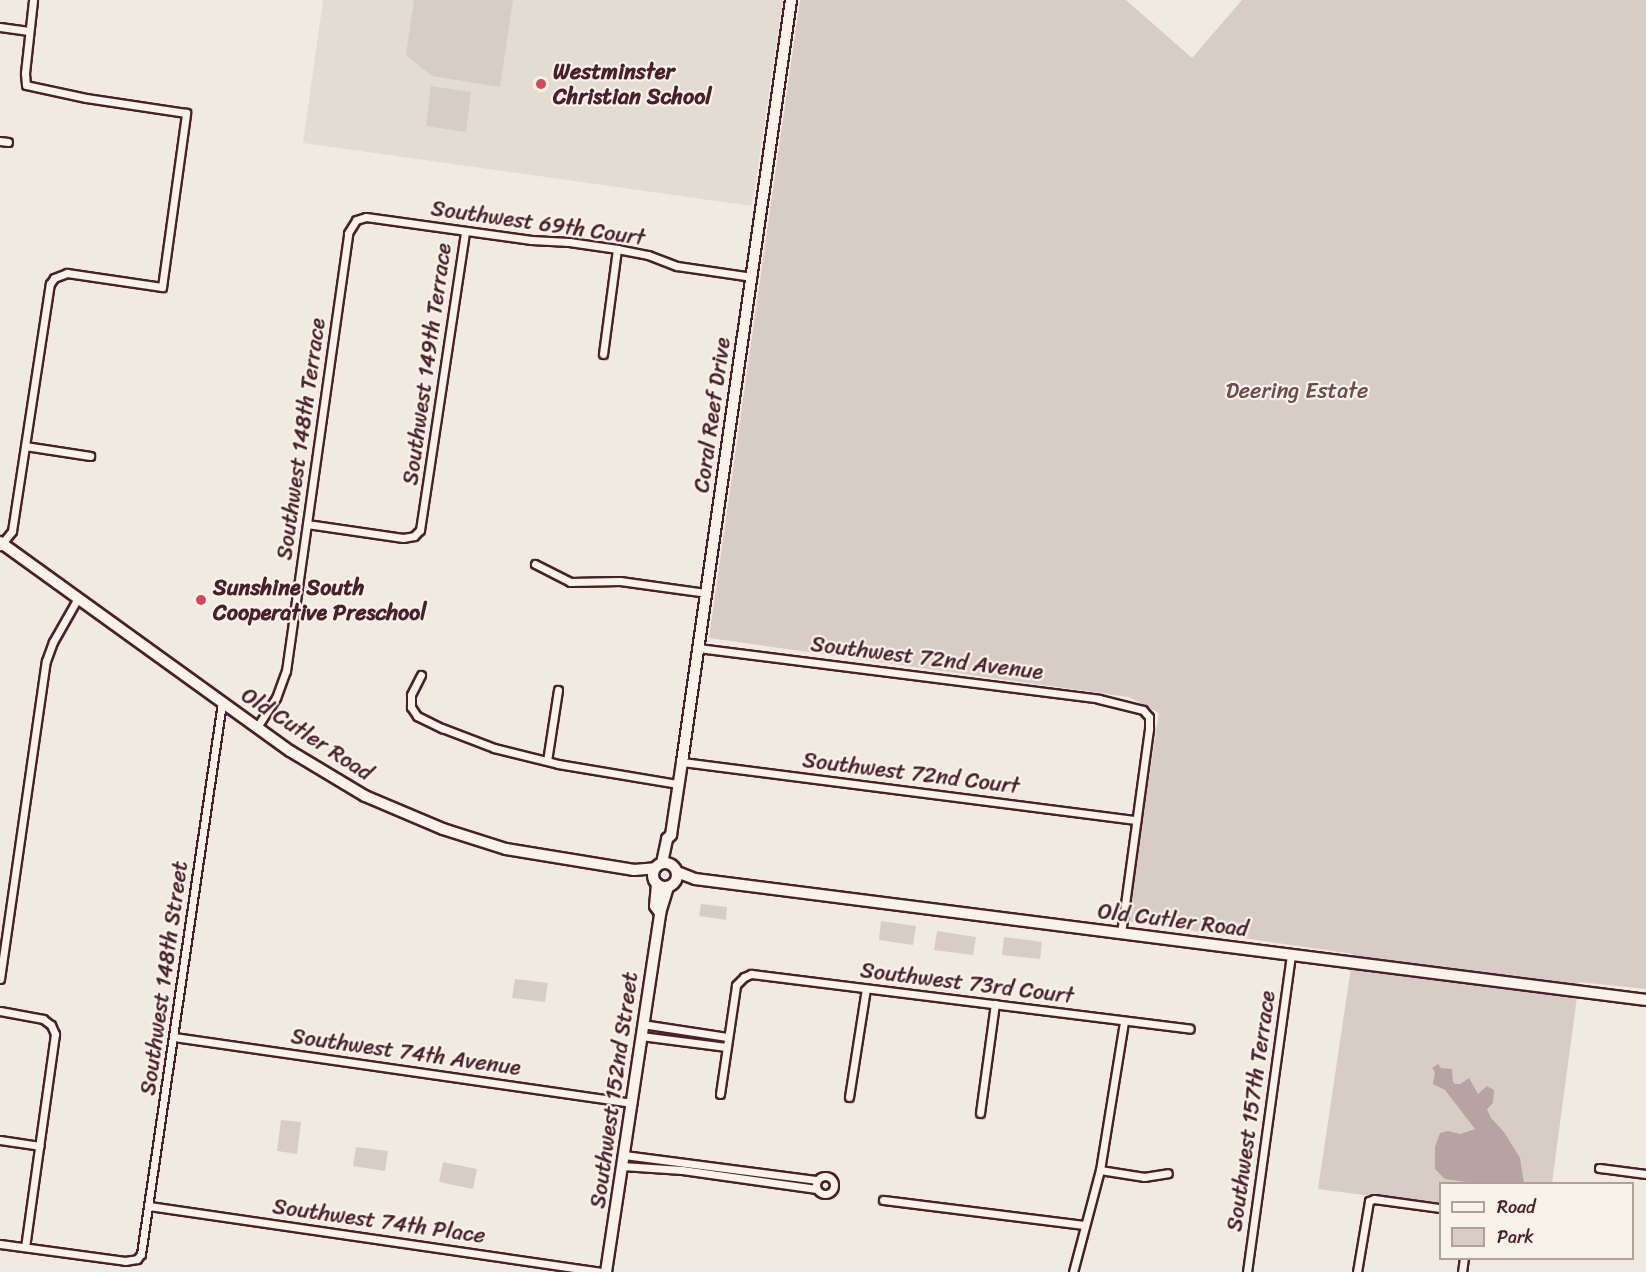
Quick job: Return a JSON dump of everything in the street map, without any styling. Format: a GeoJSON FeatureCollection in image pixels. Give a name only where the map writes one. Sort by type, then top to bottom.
{"type":"FeatureCollection","features":[{"type":"Feature","properties":{"kind":"main road","name":"Coral Reef Drive"},"geometry":{"type":"LineString","coordinates":[[665,875],[667,839],[671,835],[707,593],[791,0]]}},
{"type":"Feature","properties":{"kind":"main road","name":"Old Cutler Road"},"geometry":{"type":"LineString","coordinates":[[1,544],[257,727],[339,782],[423,822],[528,854],[634,870],[636,874],[665,875],[1646,1000]]}},
{"type":"Feature","properties":{"kind":"main road","name":"Southwest 152nd Street"},"geometry":{"type":"LineString","coordinates":[[605,1272],[665,875]]}},
{"type":"Feature","properties":{"kind":"street"},"geometry":{"type":"LineString","coordinates":[[1,544],[12,531],[47,292],[54,278],[67,273],[162,287],[186,113],[86,98],[26,85],[33,0]]}},
{"type":"Feature","properties":{"kind":"street"},"geometry":{"type":"LineString","coordinates":[[0,27],[29,31]]}},
{"type":"Feature","properties":{"kind":"street","name":"Southwest 69th Court"},"geometry":{"type":"LineString","coordinates":[[354,221],[366,217],[617,249],[648,255],[677,266],[752,277]]}},
{"type":"Feature","properties":{"kind":"street","name":"Southwest 148th Terrace"},"geometry":{"type":"LineString","coordinates":[[257,727],[276,698],[284,679],[348,233],[354,221]]}},
{"type":"Feature","properties":{"kind":"street","name":"Southwest 149th Terrace"},"geometry":{"type":"LineString","coordinates":[[307,524],[409,537],[420,530],[465,231]]}},
{"type":"Feature","properties":{"kind":"street"},"geometry":{"type":"LineString","coordinates":[[603,354],[617,249]]}},
{"type":"Feature","properties":{"kind":"street"},"geometry":{"type":"LineString","coordinates":[[25,446],[90,456]]}},
{"type":"Feature","properties":{"kind":"street"},"geometry":{"type":"LineString","coordinates":[[535,564],[570,582],[620,581],[707,593]]}},
{"type":"Feature","properties":{"kind":"street"},"geometry":{"type":"LineString","coordinates":[[0,979],[47,657],[78,598]]}},
{"type":"Feature","properties":{"kind":"street","name":"Southwest 72nd Avenue"},"geometry":{"type":"LineString","coordinates":[[698,648],[1132,705],[1148,714],[1149,729],[1136,820]]}},
{"type":"Feature","properties":{"kind":"street"},"geometry":{"type":"LineString","coordinates":[[422,675],[410,698],[412,709],[417,716],[494,748],[616,775],[678,784]]}},
{"type":"Feature","properties":{"kind":"street"},"geometry":{"type":"LineString","coordinates":[[547,760],[558,690]]}},
{"type":"Feature","properties":{"kind":"street","name":"Southwest 148th Street"},"geometry":{"type":"LineString","coordinates":[[25,1247],[125,1261],[139,1258],[149,1206],[222,702]]}},
{"type":"Feature","properties":{"kind":"street","name":"Southwest 72nd Court"},"geometry":{"type":"LineString","coordinates":[[682,762],[1136,820]]}},
{"type":"Feature","properties":{"kind":"street"},"geometry":{"type":"LineString","coordinates":[[1121,933],[1136,820]]}},
{"type":"Feature","properties":{"kind":"street","name":"Southwest 157th Terrace"},"geometry":{"type":"LineString","coordinates":[[1246,1272],[1292,956]]}},
{"type":"Feature","properties":{"kind":"street","name":"Southwest 73rd Court"},"geometry":{"type":"LineString","coordinates":[[727,1036],[735,988],[741,979],[754,974],[1190,1029]]}},
{"type":"Feature","properties":{"kind":"street"},"geometry":{"type":"LineString","coordinates":[[849,1097],[866,989]]}},
{"type":"Feature","properties":{"kind":"street"},"geometry":{"type":"LineString","coordinates":[[980,1113],[995,1004]]}},
{"type":"Feature","properties":{"kind":"street"},"geometry":{"type":"LineString","coordinates":[[0,1011],[42,1018],[53,1029],[55,1039],[25,1247],[0,1244]]}},
{"type":"Feature","properties":{"kind":"street"},"geometry":{"type":"LineString","coordinates":[[1073,1272],[1100,1170],[1124,1021]]}},
{"type":"Feature","properties":{"kind":"street"},"geometry":{"type":"LineString","coordinates":[[642,1024],[727,1036],[720,1094]]}},
{"type":"Feature","properties":{"kind":"street"},"geometry":{"type":"LineString","coordinates":[[641,1036],[726,1047]]}},
{"type":"Feature","properties":{"kind":"street","name":"Southwest 74th Avenue"},"geometry":{"type":"LineString","coordinates":[[174,1037],[632,1103]]}},
{"type":"Feature","properties":{"kind":"street"},"geometry":{"type":"LineString","coordinates":[[0,1140],[40,1146]]}},
{"type":"Feature","properties":{"kind":"street"},"geometry":{"type":"LineString","coordinates":[[623,1160],[683,1167]]}},
{"type":"Feature","properties":{"kind":"street"},"geometry":{"type":"LineString","coordinates":[[623,1160],[765,1178],[817,1189],[827,1194],[835,1185],[828,1176],[817,1180],[765,1178]]}},
{"type":"Feature","properties":{"kind":"street"},"geometry":{"type":"LineString","coordinates":[[1599,1168],[1646,1174]]}},
{"type":"Feature","properties":{"kind":"street"},"geometry":{"type":"LineString","coordinates":[[1100,1170],[1144,1177],[1168,1173]]}},
{"type":"Feature","properties":{"kind":"street"},"geometry":{"type":"LineString","coordinates":[[817,1180],[817,1189]]}},
{"type":"Feature","properties":{"kind":"street"},"geometry":{"type":"LineString","coordinates":[[1357,1272],[1368,1202],[1374,1199],[1439,1208]]}},
{"type":"Feature","properties":{"kind":"street"},"geometry":{"type":"LineString","coordinates":[[884,1200],[1084,1225]]}},
{"type":"Feature","properties":{"kind":"street","name":"Southwest 74th Place"},"geometry":{"type":"LineString","coordinates":[[149,1206],[605,1272]]}},
{"type":"Feature","properties":{"kind":"shaded area","name":"Westminster Christian School"},"geometry":{"type":"Polygon","coordinates":[[[323,0],[783,0],[752,206],[303,143],[323,0]]]}},
{"type":"Feature","properties":{"kind":"shaded area"},"geometry":{"type":"Polygon","coordinates":[[[1438,1064],[1441,1068],[1452,1069],[1453,1082],[1456,1084],[1469,1078],[1478,1094],[1487,1086],[1494,1090],[1493,1103],[1487,1109],[1520,1158],[1524,1182],[1467,1182],[1445,1179],[1435,1169],[1435,1147],[1440,1133],[1448,1131],[1460,1134],[1475,1129],[1445,1090],[1433,1084],[1435,1072],[1432,1068],[1438,1064]]]}},
{"type":"Feature","properties":{"kind":"green space"},"geometry":{"type":"Polygon","coordinates":[[[414,0],[513,0],[500,87],[432,76],[409,58],[406,54],[414,0]]]}},
{"type":"Feature","properties":{"kind":"green space","name":"Deering Estate"},"geometry":{"type":"Polygon","coordinates":[[[800,0],[1126,0],[1192,58],[1242,0],[1646,0],[1646,989],[1579,982],[1552,1182],[1439,1182],[1439,1205],[1318,1189],[1353,954],[1127,921],[1159,713],[1129,697],[709,638],[800,0]]]}},
{"type":"Feature","properties":{"kind":"green space"},"geometry":{"type":"Polygon","coordinates":[[[431,86],[471,92],[466,132],[426,126],[431,86]]]}},
{"type":"Feature","properties":{"kind":"green space"},"geometry":{"type":"Polygon","coordinates":[[[701,904],[727,907],[726,920],[699,916],[701,904]]]}},
{"type":"Feature","properties":{"kind":"green space"},"geometry":{"type":"Polygon","coordinates":[[[881,921],[916,926],[913,945],[879,940],[881,921]]]}},
{"type":"Feature","properties":{"kind":"green space"},"geometry":{"type":"Polygon","coordinates":[[[937,931],[976,937],[973,955],[934,950],[937,931]]]}},
{"type":"Feature","properties":{"kind":"green space"},"geometry":{"type":"Polygon","coordinates":[[[1004,937],[1042,942],[1040,959],[1002,955],[1004,937]]]}},
{"type":"Feature","properties":{"kind":"green space"},"geometry":{"type":"Polygon","coordinates":[[[515,979],[548,983],[545,1002],[512,998],[515,979]]]}},
{"type":"Feature","properties":{"kind":"green space"},"geometry":{"type":"Polygon","coordinates":[[[281,1120],[301,1122],[297,1154],[277,1151],[281,1120]]]}},
{"type":"Feature","properties":{"kind":"green space"},"geometry":{"type":"Polygon","coordinates":[[[356,1147],[388,1151],[385,1171],[353,1166],[356,1147]]]}},
{"type":"Feature","properties":{"kind":"green space"},"geometry":{"type":"Polygon","coordinates":[[[443,1162],[477,1169],[473,1189],[439,1182],[443,1162]]]}},
{"type":"Feature","properties":{"kind":"place","name":"Westminster Christian School"},"geometry":{"type":"Point","coordinates":[541,84]}},
{"type":"Feature","properties":{"kind":"place","name":"Sunshine South Cooperative Preschool"},"geometry":{"type":"Point","coordinates":[201,600]}}]}
